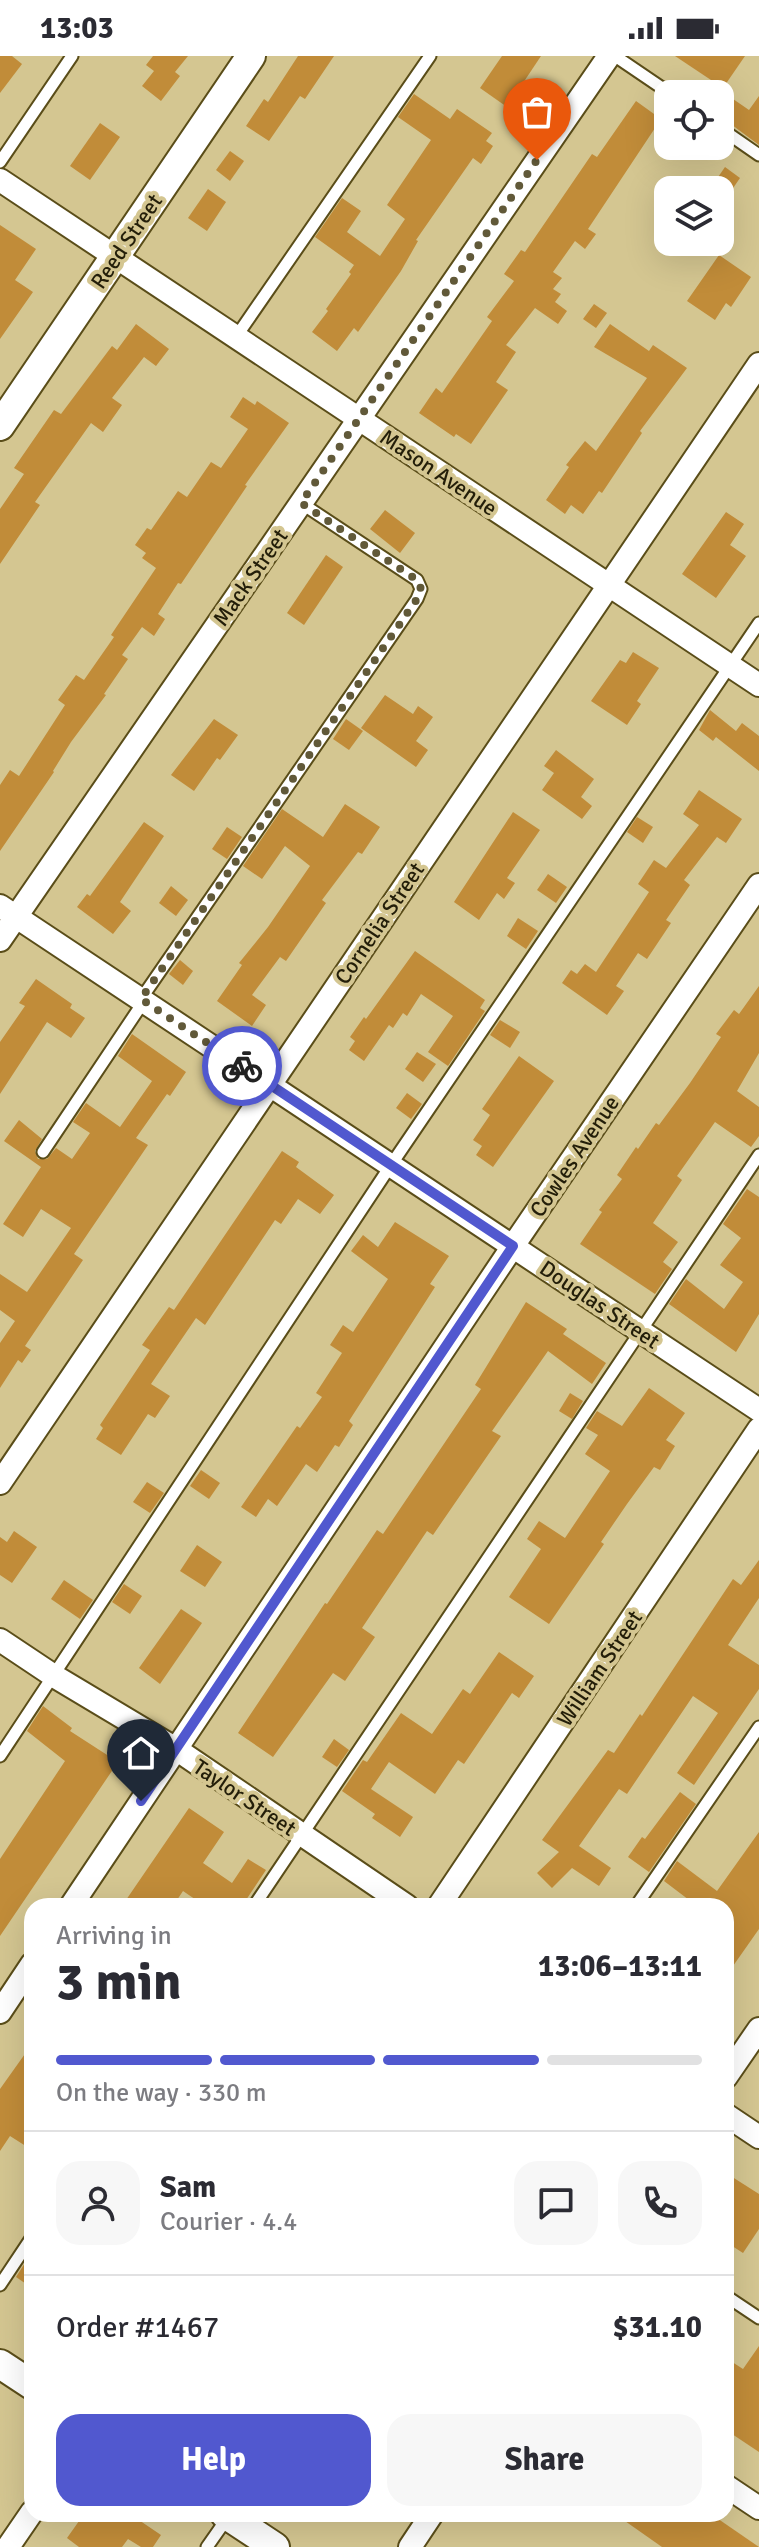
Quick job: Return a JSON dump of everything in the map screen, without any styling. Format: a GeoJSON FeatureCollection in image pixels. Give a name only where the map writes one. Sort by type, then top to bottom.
{"type":"FeatureCollection","features":[{"type":"Feature","properties":{"kind":"street","name":"Reed Street"},"geometry":{"type":"LineString","coordinates":[[0,426],[251,56]]}},
{"type":"Feature","properties":{"kind":"street","name":"Mack Street"},"geometry":{"type":"LineString","coordinates":[[0,940],[8,911],[301,503],[609,56]]}},
{"type":"Feature","properties":{"kind":"street","name":"Mason Avenue"},"geometry":{"type":"LineString","coordinates":[[0,180],[759,685]]}},
{"type":"Feature","properties":{"kind":"street","name":"Cornelia Street"},"geometry":{"type":"LineString","coordinates":[[0,1483],[759,364]]}},
{"type":"Feature","properties":{"kind":"street","name":"Cowles Avenue"},"geometry":{"type":"LineString","coordinates":[[76,1898],[759,885]]}},
{"type":"Feature","properties":{"kind":"street","name":"Douglas Street"},"geometry":{"type":"LineString","coordinates":[[8,911],[759,1410]]}},
{"type":"Feature","properties":{"kind":"street","name":"William Street"},"geometry":{"type":"LineString","coordinates":[[444,1898],[759,1429]]}},
{"type":"Feature","properties":{"kind":"street","name":"Taylor Street"},"geometry":{"type":"LineString","coordinates":[[0,1640],[176,1749],[395,1898]]}},
{"type":"Feature","properties":{"kind":"street"},"geometry":{"type":"LineString","coordinates":[[0,2012],[24,1976]]}},
{"type":"Feature","properties":{"kind":"street"},"geometry":{"type":"LineString","coordinates":[[734,2065],[759,2029]]}},
{"type":"Feature","properties":{"kind":"street"},"geometry":{"type":"LineString","coordinates":[[734,2120],[759,2137]]}},
{"type":"Feature","properties":{"kind":"street"},"geometry":{"type":"LineString","coordinates":[[0,2364],[24,2380]]}},
{"type":"Feature","properties":{"kind":"street"},"geometry":{"type":"LineString","coordinates":[[734,2491],[759,2508]]}},
{"type":"Feature","properties":{"kind":"street"},"geometry":{"type":"LineString","coordinates":[[8,2547],[25,2522]]}},
{"type":"Feature","properties":{"kind":"street"},"geometry":{"type":"LineString","coordinates":[[238,2522],[275,2547]]}},
{"type":"Feature","properties":{"kind":"street"},"geometry":{"type":"LineString","coordinates":[[410,2547],[427,2522]]}},
{"type":"Feature","properties":{"kind":"lane"},"geometry":{"type":"LineString","coordinates":[[0,162],[72,56]]}},
{"type":"Feature","properties":{"kind":"lane"},"geometry":{"type":"LineString","coordinates":[[236,337],[430,56]]}},
{"type":"Feature","properties":{"kind":"lane"},"geometry":{"type":"LineString","coordinates":[[615,56],[654,82]]}},
{"type":"Feature","properties":{"kind":"lane"},"geometry":{"type":"LineString","coordinates":[[734,138],[759,155]]}},
{"type":"Feature","properties":{"kind":"lane"},"geometry":{"type":"LineString","coordinates":[[43,1152],[421,589],[417,580],[301,503]]}},
{"type":"Feature","properties":{"kind":"lane"},"geometry":{"type":"LineString","coordinates":[[0,1756],[391,1165],[759,623]]}},
{"type":"Feature","properties":{"kind":"lane"},"geometry":{"type":"LineString","coordinates":[[259,1898],[759,1155]]}},
{"type":"Feature","properties":{"kind":"lane"},"geometry":{"type":"LineString","coordinates":[[641,1898],[759,1727]]}},
{"type":"Feature","properties":{"kind":"lane"},"geometry":{"type":"LineString","coordinates":[[0,2285],[24,2249]]}},
{"type":"Feature","properties":{"kind":"lane"},"geometry":{"type":"LineString","coordinates":[[734,2301],[759,2318]]}},
{"type":"Feature","properties":{"kind":"lane"},"geometry":{"type":"LineString","coordinates":[[207,2547],[223,2522]]}},
{"type":"Feature","properties":{"kind":"building"},"geometry":{"type":"Polygon","coordinates":[[[0,56],[12,56],[22,64],[0,93],[0,56]]]}},
{"type":"Feature","properties":{"kind":"building"},"geometry":{"type":"Polygon","coordinates":[[[153,56],[188,56],[175,72],[180,76],[161,101],[142,86],[154,71],[146,65],[153,56]]]}},
{"type":"Feature","properties":{"kind":"building"},"geometry":{"type":"Polygon","coordinates":[[[298,56],[334,56],[305,99],[300,96],[269,141],[246,126],[264,99],[268,102],[298,56]]]}},
{"type":"Feature","properties":{"kind":"building"},"geometry":{"type":"Polygon","coordinates":[[[502,56],[541,56],[507,107],[480,88],[502,56]]]}},
{"type":"Feature","properties":{"kind":"building"},"geometry":{"type":"Polygon","coordinates":[[[675,56],[745,56],[728,80],[711,80],[675,56]]]}},
{"type":"Feature","properties":{"kind":"building"},"geometry":{"type":"Polygon","coordinates":[[[414,94],[450,119],[457,109],[492,133],[486,141],[493,146],[481,164],[473,158],[416,240],[401,271],[358,332],[354,328],[337,351],[312,332],[328,311],[326,309],[354,265],[315,237],[342,198],[361,211],[347,232],[380,256],[405,219],[387,205],[431,140],[398,117],[414,94]]]}},
{"type":"Feature","properties":{"kind":"building"},"geometry":{"type":"Polygon","coordinates":[[[759,96],[759,145],[734,126],[734,100],[749,110],[759,96]]]}},
{"type":"Feature","properties":{"kind":"building"},"geometry":{"type":"Polygon","coordinates":[[[636,101],[654,114],[654,130],[588,229],[596,234],[585,249],[575,241],[553,272],[562,278],[553,289],[561,294],[555,302],[567,311],[558,324],[535,308],[506,345],[516,352],[496,382],[508,390],[471,444],[456,434],[454,437],[419,413],[436,388],[442,393],[492,321],[487,317],[514,281],[504,274],[521,250],[525,252],[592,154],[597,157],[636,101]]]}},
{"type":"Feature","properties":{"kind":"building"},"geometry":{"type":"Polygon","coordinates":[[[100,123],[120,137],[90,180],[70,166],[100,123]]]}},
{"type":"Feature","properties":{"kind":"building"},"geometry":{"type":"Polygon","coordinates":[[[230,151],[244,161],[230,181],[216,170],[230,151]]]}},
{"type":"Feature","properties":{"kind":"building"},"geometry":{"type":"Polygon","coordinates":[[[725,167],[740,178],[734,187],[734,176],[719,176],[725,167]]]}},
{"type":"Feature","properties":{"kind":"building"},"geometry":{"type":"Polygon","coordinates":[[[208,189],[226,202],[207,231],[188,218],[208,189]]]}},
{"type":"Feature","properties":{"kind":"building"},"geometry":{"type":"Polygon","coordinates":[[[0,225],[36,249],[15,280],[33,292],[0,339],[0,225]]]}},
{"type":"Feature","properties":{"kind":"building"},"geometry":{"type":"Polygon","coordinates":[[[718,256],[751,277],[731,307],[726,303],[715,320],[687,301],[718,256]]]}},
{"type":"Feature","properties":{"kind":"building"},"geometry":{"type":"Polygon","coordinates":[[[594,304],[607,313],[596,328],[583,319],[594,304]]]}},
{"type":"Feature","properties":{"kind":"building"},"geometry":{"type":"Polygon","coordinates":[[[136,324],[169,349],[156,366],[144,357],[112,398],[122,405],[103,432],[91,423],[35,502],[40,505],[0,564],[0,509],[24,474],[14,468],[54,410],[61,414],[112,346],[117,350],[136,324]]]}},
{"type":"Feature","properties":{"kind":"building"},"geometry":{"type":"Polygon","coordinates":[[[610,324],[649,351],[653,345],[687,368],[640,431],[642,433],[602,493],[599,491],[583,514],[571,505],[565,514],[546,500],[569,467],[566,465],[585,441],[596,451],[647,378],[594,347],[610,324]]]}},
{"type":"Feature","properties":{"kind":"building"},"geometry":{"type":"Polygon","coordinates":[[[243,397],[255,405],[257,401],[289,423],[158,614],[165,619],[154,636],[142,627],[122,655],[128,659],[106,695],[71,742],[0,851],[0,785],[10,770],[19,776],[65,705],[58,700],[76,675],[84,680],[156,568],[142,558],[146,553],[135,545],[147,528],[151,530],[178,491],[187,497],[211,462],[221,468],[248,429],[230,417],[243,397]]]}},
{"type":"Feature","properties":{"kind":"building"},"geometry":{"type":"Polygon","coordinates":[[[385,510],[415,533],[400,553],[370,529],[385,510]]]}},
{"type":"Feature","properties":{"kind":"building"},"geometry":{"type":"Polygon","coordinates":[[[726,512],[744,524],[730,545],[746,556],[716,598],[682,574],[726,512]]]}},
{"type":"Feature","properties":{"kind":"building"},"geometry":{"type":"Polygon","coordinates":[[[326,555],[343,567],[304,625],[287,613],[326,555]]]}},
{"type":"Feature","properties":{"kind":"building"},"geometry":{"type":"Polygon","coordinates":[[[633,652],[659,668],[637,701],[641,704],[627,725],[591,701],[620,660],[626,663],[633,652]]]}},
{"type":"Feature","properties":{"kind":"building"},"geometry":{"type":"Polygon","coordinates":[[[385,695],[413,714],[418,706],[433,717],[416,741],[428,750],[416,767],[361,728],[385,695]]]}},
{"type":"Feature","properties":{"kind":"building"},"geometry":{"type":"Polygon","coordinates":[[[710,710],[736,731],[742,723],[759,736],[759,771],[716,737],[713,741],[699,730],[710,710]]]}},
{"type":"Feature","properties":{"kind":"building"},"geometry":{"type":"Polygon","coordinates":[[[214,719],[238,735],[194,791],[171,775],[214,719]]]}},
{"type":"Feature","properties":{"kind":"building"},"geometry":{"type":"Polygon","coordinates":[[[346,719],[363,731],[349,750],[333,739],[346,719]]]}},
{"type":"Feature","properties":{"kind":"building"},"geometry":{"type":"Polygon","coordinates":[[[556,750],[594,779],[581,797],[592,806],[582,819],[542,790],[554,773],[544,766],[556,750]]]}},
{"type":"Feature","properties":{"kind":"building"},"geometry":{"type":"Polygon","coordinates":[[[699,790],[742,819],[726,843],[717,837],[684,880],[690,885],[666,920],[671,923],[647,959],[638,953],[616,986],[624,991],[607,1015],[562,983],[571,970],[577,974],[585,964],[596,972],[649,892],[638,884],[654,860],[666,868],[699,825],[683,814],[699,790]]]}},
{"type":"Feature","properties":{"kind":"building"},"geometry":{"type":"Polygon","coordinates":[[[345,804],[380,827],[362,854],[358,852],[322,900],[326,903],[286,961],[280,957],[252,995],[266,1005],[252,1026],[217,1001],[242,965],[239,963],[310,866],[285,846],[262,879],[243,866],[282,809],[323,837],[345,804]]]}},
{"type":"Feature","properties":{"kind":"building"},"geometry":{"type":"Polygon","coordinates":[[[513,812],[540,830],[507,878],[515,883],[504,899],[497,893],[479,920],[454,902],[513,812]]]}},
{"type":"Feature","properties":{"kind":"building"},"geometry":{"type":"Polygon","coordinates":[[[637,817],[653,827],[643,843],[627,832],[637,817]]]}},
{"type":"Feature","properties":{"kind":"building"},"geometry":{"type":"Polygon","coordinates":[[[144,822],[164,836],[120,902],[131,911],[113,934],[77,907],[87,894],[90,896],[144,822]]]}},
{"type":"Feature","properties":{"kind":"building"},"geometry":{"type":"Polygon","coordinates":[[[227,827],[242,837],[227,859],[212,849],[227,827]]]}},
{"type":"Feature","properties":{"kind":"building"},"geometry":{"type":"Polygon","coordinates":[[[548,874],[567,887],[556,903],[537,890],[548,874]]]}},
{"type":"Feature","properties":{"kind":"building"},"geometry":{"type":"Polygon","coordinates":[[[171,886],[188,900],[176,916],[159,903],[171,886]]]}},
{"type":"Feature","properties":{"kind":"building"},"geometry":{"type":"Polygon","coordinates":[[[518,918],[538,931],[526,949],[507,936],[518,918]]]}},
{"type":"Feature","properties":{"kind":"building"},"geometry":{"type":"Polygon","coordinates":[[[415,951],[485,1000],[480,1008],[485,1011],[448,1066],[428,1052],[453,1016],[421,994],[407,1016],[403,1013],[393,1028],[389,1025],[364,1061],[349,1050],[355,1041],[350,1037],[415,951]]]}},
{"type":"Feature","properties":{"kind":"building"},"geometry":{"type":"Polygon","coordinates":[[[180,960],[193,971],[183,985],[169,974],[180,960]]]}},
{"type":"Feature","properties":{"kind":"building"},"geometry":{"type":"Polygon","coordinates":[[[36,979],[72,1004],[70,1008],[85,1018],[71,1038],[47,1022],[0,1094],[0,1042],[25,1006],[19,1003],[36,979]]]}},
{"type":"Feature","properties":{"kind":"building"},"geometry":{"type":"Polygon","coordinates":[[[759,986],[759,1053],[737,1091],[759,1107],[759,1136],[751,1147],[715,1122],[677,1176],[682,1180],[653,1223],[678,1242],[663,1262],[672,1269],[655,1294],[580,1244],[602,1212],[599,1210],[622,1179],[617,1175],[636,1147],[638,1149],[656,1123],[659,1125],[690,1083],[721,1037],[716,1034],[734,1010],[739,1014],[759,986]]]}},
{"type":"Feature","properties":{"kind":"building"},"geometry":{"type":"Polygon","coordinates":[[[500,1020],[520,1032],[510,1048],[490,1035],[500,1020]]]}},
{"type":"Feature","properties":{"kind":"building"},"geometry":{"type":"Polygon","coordinates":[[[132,1034],[186,1072],[136,1138],[148,1145],[74,1254],[83,1260],[25,1346],[31,1350],[22,1363],[18,1360],[0,1388],[0,1343],[15,1321],[0,1310],[0,1274],[27,1292],[71,1228],[41,1209],[23,1237],[3,1224],[41,1167],[4,1141],[19,1120],[42,1139],[35,1151],[38,1159],[47,1159],[56,1148],[72,1159],[90,1133],[73,1122],[86,1103],[120,1127],[152,1081],[118,1056],[132,1034]]]}},
{"type":"Feature","properties":{"kind":"building"},"geometry":{"type":"Polygon","coordinates":[[[417,1052],[436,1064],[423,1082],[405,1069],[417,1052]]]}},
{"type":"Feature","properties":{"kind":"building"},"geometry":{"type":"Polygon","coordinates":[[[519,1056],[554,1081],[493,1167],[476,1155],[482,1146],[473,1140],[490,1115],[482,1109],[519,1056]]]}},
{"type":"Feature","properties":{"kind":"building"},"geometry":{"type":"Polygon","coordinates":[[[407,1093],[422,1104],[411,1119],[396,1108],[407,1093]]]}},
{"type":"Feature","properties":{"kind":"building"},"geometry":{"type":"Polygon","coordinates":[[[282,1151],[299,1162],[296,1167],[334,1195],[320,1214],[298,1199],[281,1224],[275,1220],[205,1325],[196,1318],[151,1384],[170,1396],[155,1418],[148,1414],[121,1455],[96,1439],[103,1428],[100,1425],[150,1350],[142,1345],[169,1307],[174,1310],[282,1151]]]}},
{"type":"Feature","properties":{"kind":"building"},"geometry":{"type":"Polygon","coordinates":[[[747,1189],[759,1197],[759,1314],[736,1352],[669,1304],[686,1279],[724,1309],[743,1282],[720,1265],[741,1238],[723,1224],[747,1189]]]}},
{"type":"Feature","properties":{"kind":"building"},"geometry":{"type":"Polygon","coordinates":[[[395,1222],[449,1256],[430,1284],[435,1287],[349,1421],[353,1425],[339,1447],[335,1445],[317,1472],[306,1464],[277,1506],[268,1499],[256,1517],[241,1507],[297,1426],[300,1428],[322,1397],[316,1393],[342,1353],[330,1345],[343,1325],[353,1332],[388,1279],[351,1251],[363,1235],[378,1247],[395,1222]]]}},
{"type":"Feature","properties":{"kind":"building"},"geometry":{"type":"Polygon","coordinates":[[[526,1302],[567,1329],[563,1334],[606,1363],[592,1384],[548,1351],[492,1431],[501,1436],[433,1535],[427,1531],[362,1628],[375,1637],[345,1681],[333,1673],[273,1757],[238,1733],[325,1603],[377,1530],[383,1534],[481,1389],[475,1385],[526,1302]]]}},
{"type":"Feature","properties":{"kind":"building"},"geometry":{"type":"Polygon","coordinates":[[[649,1388],[685,1413],[666,1440],[675,1446],[660,1470],[654,1467],[627,1504],[601,1542],[604,1544],[549,1624],[509,1597],[541,1549],[527,1539],[539,1521],[565,1538],[610,1471],[585,1454],[598,1435],[586,1428],[597,1411],[622,1426],[649,1388]]]}},
{"type":"Feature","properties":{"kind":"building"},"geometry":{"type":"Polygon","coordinates":[[[570,1393],[583,1401],[572,1419],[559,1411],[570,1393]]]}},
{"type":"Feature","properties":{"kind":"building"},"geometry":{"type":"Polygon","coordinates":[[[201,1470],[220,1483],[209,1499],[190,1486],[201,1470]]]}},
{"type":"Feature","properties":{"kind":"building"},"geometry":{"type":"Polygon","coordinates":[[[147,1482],[164,1493],[150,1513],[133,1502],[147,1482]]]}},
{"type":"Feature","properties":{"kind":"building"},"geometry":{"type":"Polygon","coordinates":[[[14,1531],[37,1547],[12,1583],[0,1575],[0,1537],[7,1542],[14,1531]]]}},
{"type":"Feature","properties":{"kind":"building"},"geometry":{"type":"Polygon","coordinates":[[[197,1545],[222,1562],[205,1587],[180,1571],[197,1545]]]}},
{"type":"Feature","properties":{"kind":"building"},"geometry":{"type":"Polygon","coordinates":[[[759,1560],[759,1598],[728,1645],[759,1665],[759,1689],[694,1785],[677,1773],[718,1713],[693,1696],[627,1794],[619,1789],[579,1846],[611,1868],[599,1886],[572,1868],[552,1888],[537,1873],[559,1852],[542,1840],[608,1750],[614,1753],[640,1714],[642,1716],[733,1579],[741,1585],[759,1560]]]}},
{"type":"Feature","properties":{"kind":"building"},"geometry":{"type":"Polygon","coordinates":[[[64,1580],[93,1600],[80,1619],[51,1599],[64,1580]]]}},
{"type":"Feature","properties":{"kind":"building"},"geometry":{"type":"Polygon","coordinates":[[[124,1584],[142,1596],[130,1614],[112,1602],[124,1584]]]}},
{"type":"Feature","properties":{"kind":"building"},"geometry":{"type":"Polygon","coordinates":[[[181,1609],[202,1623],[160,1684],[139,1668],[181,1609]]]}},
{"type":"Feature","properties":{"kind":"building"},"geometry":{"type":"Polygon","coordinates":[[[499,1652],[534,1676],[519,1698],[512,1693],[464,1764],[458,1760],[435,1794],[389,1762],[371,1789],[413,1817],[400,1837],[372,1818],[375,1814],[342,1791],[363,1760],[367,1762],[401,1713],[432,1734],[463,1689],[470,1694],[499,1652]]]}},
{"type":"Feature","properties":{"kind":"building"},"geometry":{"type":"Polygon","coordinates":[[[43,1706],[72,1728],[70,1731],[118,1762],[0,1936],[0,1859],[65,1761],[27,1731],[43,1706]]]}},
{"type":"Feature","properties":{"kind":"building"},"geometry":{"type":"Polygon","coordinates":[[[334,1739],[349,1750],[337,1767],[322,1757],[334,1739]]]}},
{"type":"Feature","properties":{"kind":"building"},"geometry":{"type":"Polygon","coordinates":[[[680,1792],[696,1804],[649,1872],[628,1857],[680,1792]]]}},
{"type":"Feature","properties":{"kind":"building"},"geometry":{"type":"Polygon","coordinates":[[[189,1808],[224,1832],[203,1863],[232,1883],[248,1859],[266,1870],[247,1898],[193,1898],[183,1891],[178,1898],[127,1898],[189,1808]]]}},
{"type":"Feature","properties":{"kind":"building"},"geometry":{"type":"Polygon","coordinates":[[[759,1832],[759,1929],[734,1965],[734,1898],[686,1898],[664,1881],[677,1861],[717,1891],[759,1832]]]}},
{"type":"Feature","properties":{"kind":"building"},"geometry":{"type":"Polygon","coordinates":[[[24,2055],[24,2145],[10,2136],[0,2151],[0,2089],[24,2055]]]}},
{"type":"Feature","properties":{"kind":"building"},"geometry":{"type":"Polygon","coordinates":[[[734,2178],[759,2194],[759,2229],[743,2253],[734,2247],[734,2178]]]}},
{"type":"Feature","properties":{"kind":"building"},"geometry":{"type":"Polygon","coordinates":[[[24,2264],[24,2282],[16,2277],[24,2264]]]}},
{"type":"Feature","properties":{"kind":"building"},"geometry":{"type":"Polygon","coordinates":[[[759,2346],[759,2452],[734,2435],[734,2363],[743,2369],[759,2346]]]}},
{"type":"Feature","properties":{"kind":"building"},"geometry":{"type":"Polygon","coordinates":[[[78,2522],[142,2522],[161,2535],[153,2547],[141,2547],[128,2539],[122,2547],[79,2547],[67,2538],[78,2522]]]}},
{"type":"Feature","properties":{"kind":"building"},"geometry":{"type":"Polygon","coordinates":[[[626,2522],[723,2522],[759,2547],[662,2547],[626,2522]]]}},
{"type":"Feature","properties":{"kind":"way so far"},"geometry":{"type":"LineString","coordinates":[[242,1066],[141,999],[421,589],[417,580],[301,503],[537,160]]}},
{"type":"Feature","properties":{"kind":"route"},"geometry":{"type":"LineString","coordinates":[[141,1801],[513,1246],[242,1066]]}}]}
